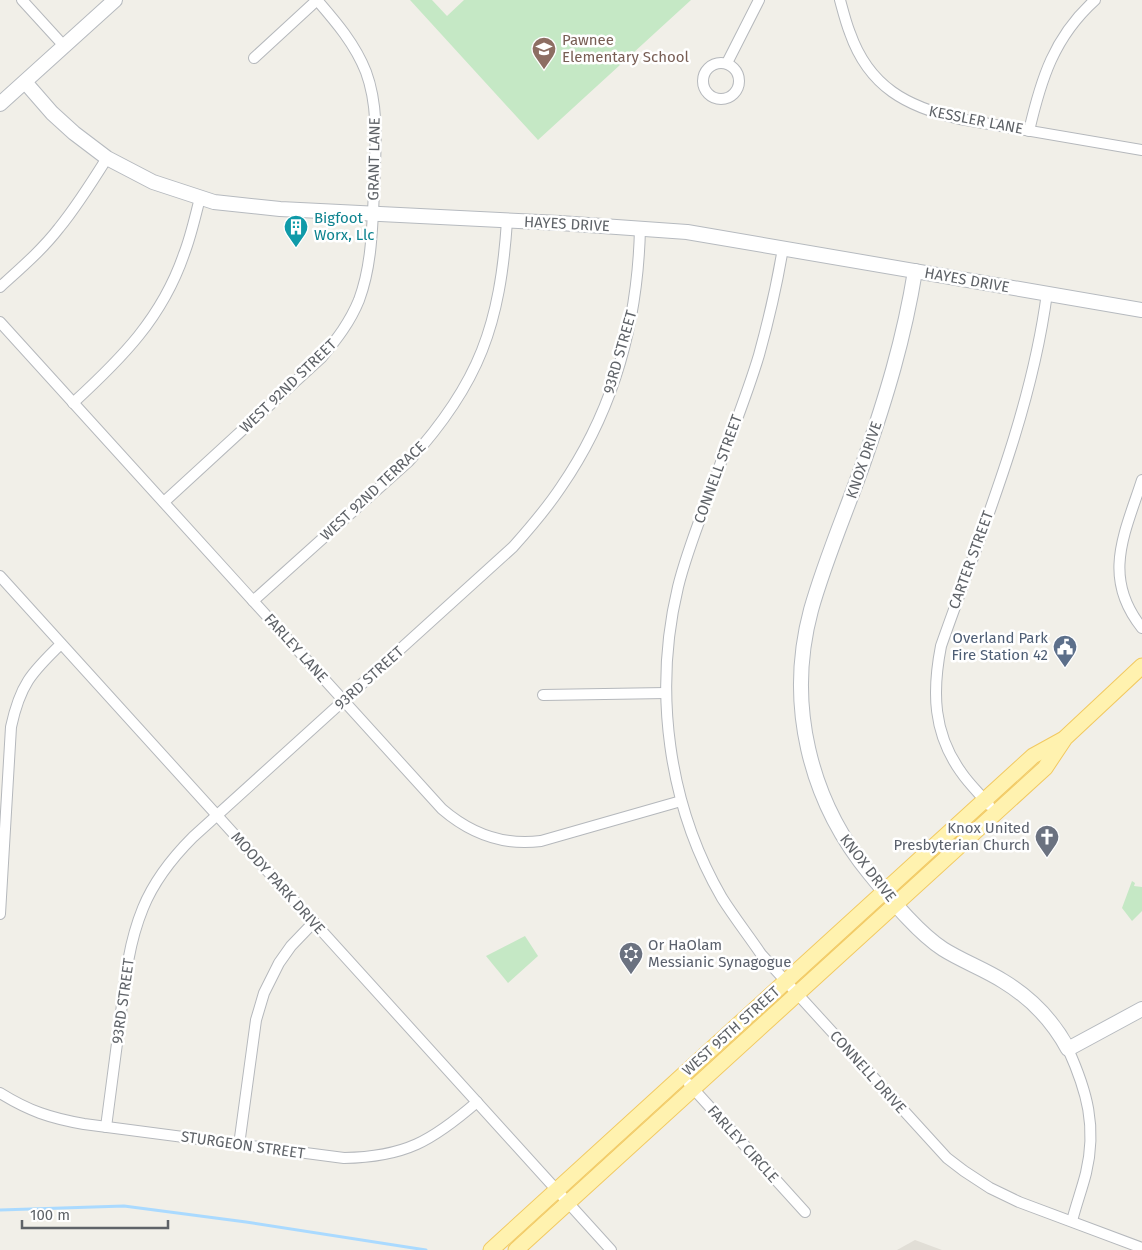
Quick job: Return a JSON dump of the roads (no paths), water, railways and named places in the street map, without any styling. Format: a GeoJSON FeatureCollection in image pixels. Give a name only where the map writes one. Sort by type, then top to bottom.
{"type":"FeatureCollection","features":[{"type":"Feature","properties":{"kind":"main road","name":"WEST 95TH STREET"},"geometry":{"type":"LineString","coordinates":[[516,1250],[1045,768],[1065,738],[1142,666]]}},
{"type":"Feature","properties":{"kind":"main road","name":"WEST 95TH STREET"},"geometry":{"type":"LineString","coordinates":[[491,1250],[1033,756],[1065,738]]}},
{"type":"Feature","properties":{"kind":"street"},"geometry":{"type":"LineString","coordinates":[[22,0],[64,46]]}},
{"type":"Feature","properties":{"kind":"street"},"geometry":{"type":"LineString","coordinates":[[0,104],[114,0]]}},
{"type":"Feature","properties":{"kind":"street","name":"GRANT LANE"},"geometry":{"type":"LineString","coordinates":[[254,58],[317,0],[345,34],[366,72],[375,117],[376,135],[372,214]]}},
{"type":"Feature","properties":{"kind":"street"},"geometry":{"type":"LineString","coordinates":[[727,63],[759,0]]}},
{"type":"Feature","properties":{"kind":"street","name":"KESSLER LANE"},"geometry":{"type":"LineString","coordinates":[[840,0],[850,34],[864,62],[884,85],[898,97],[913,106],[932,113],[1142,150]]}},
{"type":"Feature","properties":{"kind":"street"},"geometry":{"type":"LineString","coordinates":[[1029,131],[1044,75],[1054,51],[1072,25],[1095,0]]}},
{"type":"Feature","properties":{"kind":"street","name":"HAYES DRIVE"},"geometry":{"type":"LineString","coordinates":[[25,82],[52,113],[80,138],[107,158],[152,182],[214,202],[247,207],[687,232],[1142,310]]}},
{"type":"Feature","properties":{"kind":"street"},"geometry":{"type":"LineString","coordinates":[[0,288],[59,229],[107,158]]}},
{"type":"Feature","properties":{"kind":"street"},"geometry":{"type":"LineString","coordinates":[[73,403],[118,361],[141,335],[157,311],[184,254],[200,198]]}},
{"type":"Feature","properties":{"kind":"street","name":"WEST 92ND STREET"},"geometry":{"type":"LineString","coordinates":[[164,502],[322,357],[339,337],[349,321],[365,281],[371,243],[372,214]]}},
{"type":"Feature","properties":{"kind":"street","name":"WEST 92ND TERRACE"},"geometry":{"type":"LineString","coordinates":[[253,601],[409,460],[432,435],[451,410],[467,384],[482,353],[494,319],[504,264],[507,221]]}},
{"type":"Feature","properties":{"kind":"street","name":"93RD STREET"},"geometry":{"type":"LineString","coordinates":[[106,1127],[132,940],[143,908],[160,876],[174,858],[217,815],[513,547],[561,487],[586,448],[600,418],[625,349],[636,289],[640,228]]}},
{"type":"Feature","properties":{"kind":"street","name":"CONNELL STREET"},"geometry":{"type":"LineString","coordinates":[[681,801],[671,754],[667,722],[666,666],[672,614],[678,586],[758,355],[775,293],[784,248]]}},
{"type":"Feature","properties":{"kind":"street","name":"KNOX DRIVE"},"geometry":{"type":"LineString","coordinates":[[915,270],[900,349],[888,392],[811,611],[800,679],[806,745],[826,807],[858,860],[884,892],[931,940],[944,950],[1003,980],[1024,995],[1053,1024],[1068,1049],[1082,1080],[1090,1125],[1090,1148],[1086,1171],[1072,1221]]}},
{"type":"Feature","properties":{"kind":"street","name":"CARTER STREET"},"geometry":{"type":"LineString","coordinates":[[996,813],[962,774],[943,737],[937,716],[934,694],[936,672],[941,646],[1019,423],[1040,334],[1047,294]]}},
{"type":"Feature","properties":{"kind":"street","name":"FARLEY LANE"},"geometry":{"type":"LineString","coordinates":[[0,322],[442,810],[464,826],[481,835],[510,842],[541,841],[681,801]]}},
{"type":"Feature","properties":{"kind":"street"},"geometry":{"type":"LineString","coordinates":[[1142,480],[1126,527],[1119,556],[1119,572],[1126,600],[1134,618],[1142,628]]}},
{"type":"Feature","properties":{"kind":"street","name":"MOODY PARK DRIVE"},"geometry":{"type":"LineString","coordinates":[[0,576],[611,1250]]}},
{"type":"Feature","properties":{"kind":"street"},"geometry":{"type":"LineString","coordinates":[[0,914],[10,727],[16,703],[23,688],[40,665],[61,644]]}},
{"type":"Feature","properties":{"kind":"street"},"geometry":{"type":"LineString","coordinates":[[544,695],[666,693]]}},
{"type":"Feature","properties":{"kind":"street","name":"CONNELL DRIVE"},"geometry":{"type":"LineString","coordinates":[[681,801],[694,838],[722,896],[737,921],[761,954],[947,1158],[990,1188],[1019,1202],[1142,1248]]}},
{"type":"Feature","properties":{"kind":"street"},"geometry":{"type":"LineString","coordinates":[[239,1145],[256,1020],[264,993],[279,962],[291,946],[314,922]]}},
{"type":"Feature","properties":{"kind":"street"},"geometry":{"type":"LineString","coordinates":[[1068,1049],[1142,1008]]}},
{"type":"Feature","properties":{"kind":"street","name":"FARLEY CIRCLE"},"geometry":{"type":"LineString","coordinates":[[681,1076],[805,1212]]}},
{"type":"Feature","properties":{"kind":"street","name":"STURGEON STREET"},"geometry":{"type":"LineString","coordinates":[[0,1093],[23,1106],[51,1118],[344,1158],[385,1156],[414,1146],[431,1138],[447,1127],[477,1102]]}},
{"type":"Feature","properties":{"kind":"waterway"},"geometry":{"type":"LineString","coordinates":[[0,1210],[124,1206],[246,1222],[426,1250]]}},
{"type":"Feature","properties":{"kind":"place","name":"Pawnee Elementary School"},"geometry":{"type":"Point","coordinates":[544,70]}},
{"type":"Feature","properties":{"kind":"place","name":"Bigfoot Worx, Llc"},"geometry":{"type":"Point","coordinates":[296,248]}},
{"type":"Feature","properties":{"kind":"place","name":"Overland Park Fire Station 42"},"geometry":{"type":"Point","coordinates":[1065,668]}},
{"type":"Feature","properties":{"kind":"place","name":"Knox United Presbyterian Church"},"geometry":{"type":"Point","coordinates":[1047,858]}},
{"type":"Feature","properties":{"kind":"place","name":"Or HaOlam Messianic Synagogue"},"geometry":{"type":"Point","coordinates":[631,975]}}]}
